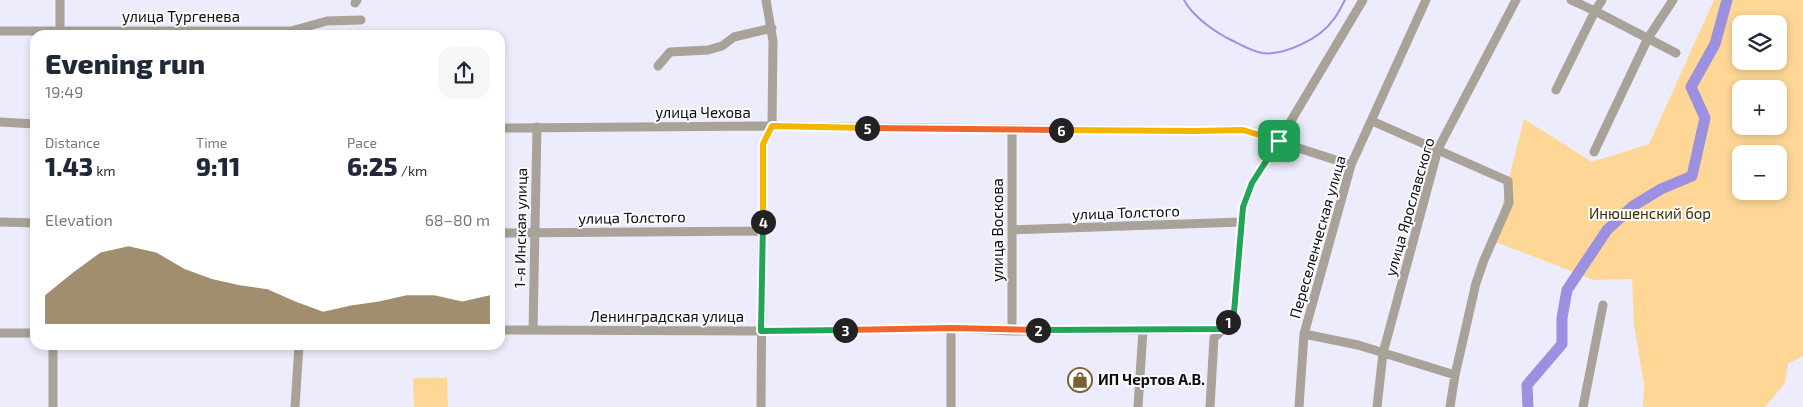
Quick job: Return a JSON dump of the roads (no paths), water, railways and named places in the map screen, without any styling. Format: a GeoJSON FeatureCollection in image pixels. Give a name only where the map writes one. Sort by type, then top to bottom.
{"type":"FeatureCollection","features":[{"type":"Feature","properties":{"kind":"street"},"geometry":{"type":"LineString","coordinates":[[60,0],[60,30]]}},
{"type":"Feature","properties":{"kind":"street"},"geometry":{"type":"LineString","coordinates":[[761,407],[763,144],[772,126],[774,40],[766,0]]}},
{"type":"Feature","properties":{"kind":"street"},"geometry":{"type":"LineString","coordinates":[[1210,407],[1214,338],[1223,329],[1234,312],[1243,207],[1252,183],[1363,0]]}},
{"type":"Feature","properties":{"kind":"street","name":"Переселенческая улица"},"geometry":{"type":"LineString","coordinates":[[1299,407],[1304,334],[1351,166],[1426,0]]}},
{"type":"Feature","properties":{"kind":"street","name":"улица Ярославского"},"geometry":{"type":"LineString","coordinates":[[1377,407],[1383,353],[1438,149],[1516,0]]}},
{"type":"Feature","properties":{"kind":"street"},"geometry":{"type":"LineString","coordinates":[[1571,0],[1595,10],[1676,53]]}},
{"type":"Feature","properties":{"kind":"street"},"geometry":{"type":"LineString","coordinates":[[1556,90],[1595,10],[1602,0]]}},
{"type":"Feature","properties":{"kind":"street"},"geometry":{"type":"LineString","coordinates":[[1594,152],[1648,38],[1673,0]]}},
{"type":"Feature","properties":{"kind":"street","name":"улица Тургенева"},"geometry":{"type":"LineString","coordinates":[[295,30],[327,21],[361,20]]}},
{"type":"Feature","properties":{"kind":"street"},"geometry":{"type":"LineString","coordinates":[[658,66],[670,52],[708,50],[722,46],[734,37],[772,28]]}},
{"type":"Feature","properties":{"kind":"street","name":"улица Тургенева"},"geometry":{"type":"LineString","coordinates":[[0,31],[30,32]]}},
{"type":"Feature","properties":{"kind":"street"},"geometry":{"type":"LineString","coordinates":[[0,122],[30,124]]}},
{"type":"Feature","properties":{"kind":"street"},"geometry":{"type":"LineString","coordinates":[[1372,122],[1508,181],[1509,202],[1484,260],[1476,284],[1455,375],[1450,407]]}},
{"type":"Feature","properties":{"kind":"street","name":"улица Чехова"},"geometry":{"type":"LineString","coordinates":[[505,128],[772,126],[1243,130],[1351,166]]}},
{"type":"Feature","properties":{"kind":"street","name":"1-я Инская улица"},"geometry":{"type":"LineString","coordinates":[[533,330],[537,127]]}},
{"type":"Feature","properties":{"kind":"street","name":"улица Воскова"},"geometry":{"type":"LineString","coordinates":[[1012,129],[1012,331]]}},
{"type":"Feature","properties":{"kind":"street"},"geometry":{"type":"LineString","coordinates":[[0,222],[30,223]]}},
{"type":"Feature","properties":{"kind":"street","name":"улица Толстого"},"geometry":{"type":"LineString","coordinates":[[1012,230],[1242,222]]}},
{"type":"Feature","properties":{"kind":"street","name":"улица Толстого"},"geometry":{"type":"LineString","coordinates":[[505,233],[763,231]]}},
{"type":"Feature","properties":{"kind":"street"},"geometry":{"type":"LineString","coordinates":[[1583,407],[1603,305]]}},
{"type":"Feature","properties":{"kind":"street"},"geometry":{"type":"LineString","coordinates":[[951,328],[951,407]]}},
{"type":"Feature","properties":{"kind":"street","name":"Ленинградская улица"},"geometry":{"type":"LineString","coordinates":[[505,330],[761,331],[951,328],[1012,331],[1223,329]]}},
{"type":"Feature","properties":{"kind":"street"},"geometry":{"type":"LineString","coordinates":[[1138,407],[1143,330]]}},
{"type":"Feature","properties":{"kind":"street"},"geometry":{"type":"LineString","coordinates":[[0,333],[30,332]]}},
{"type":"Feature","properties":{"kind":"street"},"geometry":{"type":"LineString","coordinates":[[1304,334],[1358,346],[1455,375]]}},
{"type":"Feature","properties":{"kind":"street"},"geometry":{"type":"LineString","coordinates":[[53,350],[54,407]]}},
{"type":"Feature","properties":{"kind":"street"},"geometry":{"type":"LineString","coordinates":[[295,407],[299,350]]}},
{"type":"Feature","properties":{"kind":"waterway"},"geometry":{"type":"LineString","coordinates":[[1184,0],[1197,17],[1209,26],[1244,47],[1262,53],[1281,52],[1311,39],[1327,27],[1335,18],[1345,0]]}},
{"type":"Feature","properties":{"kind":"waterway"},"geometry":{"type":"LineString","coordinates":[[1528,407],[1527,385],[1562,344],[1562,318],[1567,290],[1607,230],[1633,206],[1661,189],[1692,176],[1705,118],[1691,87],[1715,44],[1727,0]]}},
{"type":"Feature","properties":{"kind":"place","name":"ИП Чертов А.В."},"geometry":{"type":"Point","coordinates":[1080,380]}},
{"type":"Feature","properties":{"kind":"park label","name":"Инюшенский бор"},"geometry":{"type":"Point","coordinates":[1650,214]}}]}
